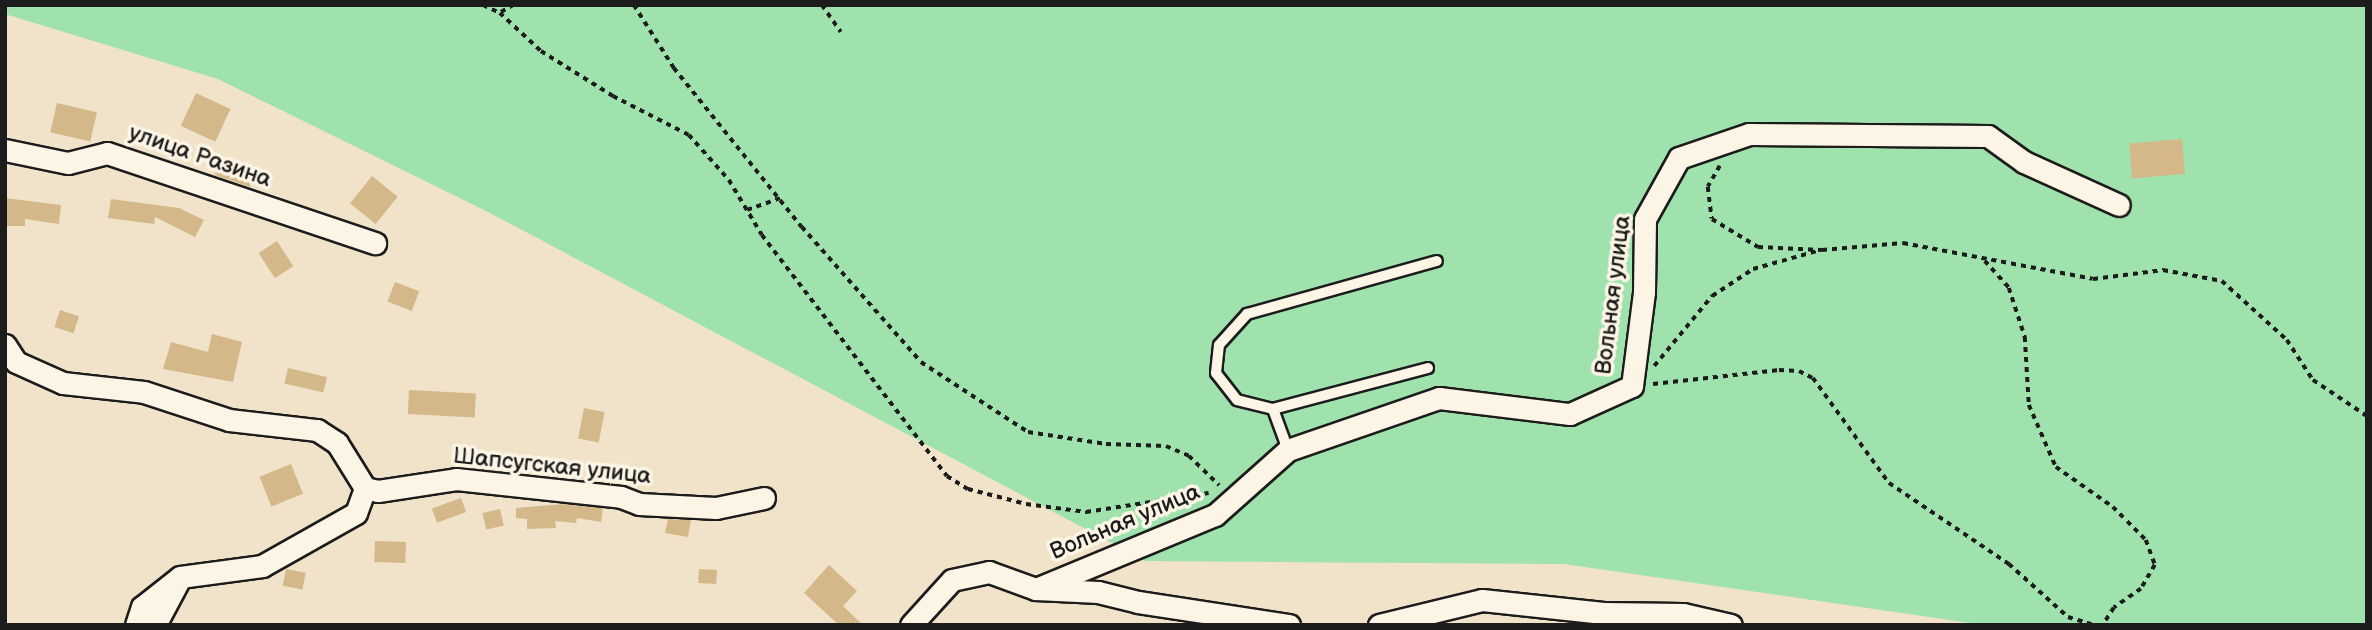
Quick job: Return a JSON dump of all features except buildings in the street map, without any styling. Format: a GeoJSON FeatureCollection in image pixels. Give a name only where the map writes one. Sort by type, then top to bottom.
{"type":"FeatureCollection","features":[{"type":"Feature","properties":{"kind":"street","name":"Вольная улица"},"geometry":{"type":"LineString","coordinates":[[1036,589],[1214,515],[1288,450],[1439,398],[1570,414],[1632,386],[1644,292],[1645,219],[1679,158],[1749,134],[1988,136],[2024,162],[2119,205]]}},
{"type":"Feature","properties":{"kind":"street","name":"улица Разина"},"geometry":{"type":"LineString","coordinates":[[5,150],[68,163],[107,153],[375,243]]}},
{"type":"Feature","properties":{"kind":"street"},"geometry":{"type":"LineString","coordinates":[[5,345],[16,362],[63,383],[144,391],[229,420],[317,430],[337,443],[365,488],[356,513],[261,566],[180,577],[142,607],[136,625]]}},
{"type":"Feature","properties":{"kind":"street","name":"Шапсугская улица"},"geometry":{"type":"LineString","coordinates":[[365,488],[406,489],[434,480],[457,479],[621,497],[639,504],[716,508],[764,498]]}},
{"type":"Feature","properties":{"kind":"street","name":"Вольная улица"},"geometry":{"type":"LineString","coordinates":[[911,625],[951,580],[989,572],[1036,589],[1098,592],[1138,602],[1289,625]]}},
{"type":"Feature","properties":{"kind":"street"},"geometry":{"type":"LineString","coordinates":[[155,625],[180,577]]}},
{"type":"Feature","properties":{"kind":"street"},"geometry":{"type":"LineString","coordinates":[[1379,625],[1482,600],[1603,613],[1683,614],[1731,625]]}},
{"type":"Feature","properties":{"kind":"lane"},"geometry":{"type":"LineString","coordinates":[[1428,368],[1273,409],[1237,400],[1216,373],[1219,345],[1247,314],[1437,261]]}},
{"type":"Feature","properties":{"kind":"lane"},"geometry":{"type":"LineString","coordinates":[[1273,409],[1288,450]]}},
{"type":"Feature","properties":{"kind":"path"},"geometry":{"type":"LineString","coordinates":[[483,5],[500,13],[541,51],[612,96],[689,135],[729,180],[747,210],[947,476],[968,489],[1026,504],[1086,512],[1223,489],[1189,456],[1166,446],[1105,444],[1028,432],[921,362],[780,198],[674,68],[634,5]]}},
{"type":"Feature","properties":{"kind":"path"},"geometry":{"type":"LineString","coordinates":[[500,13],[514,5]]}},
{"type":"Feature","properties":{"kind":"path"},"geometry":{"type":"LineString","coordinates":[[822,5],[841,32]]}},
{"type":"Feature","properties":{"kind":"path"},"geometry":{"type":"LineString","coordinates":[[1734,140],[1708,187],[1712,219],[1758,247],[1822,250],[1903,243],[2093,279],[2163,270],[2222,281],[2287,340],[2313,380],[2367,416]]}},
{"type":"Feature","properties":{"kind":"path"},"geometry":{"type":"LineString","coordinates":[[747,210],[780,198]]}},
{"type":"Feature","properties":{"kind":"path"},"geometry":{"type":"LineString","coordinates":[[1632,386],[1666,355],[1712,296],[1754,269],[1822,250]]}},
{"type":"Feature","properties":{"kind":"path"},"geometry":{"type":"LineString","coordinates":[[1984,260],[2009,288],[2025,337],[2029,405],[2056,467],[2113,507],[2146,540],[2155,565],[2141,589],[2114,608],[2103,625]]}},
{"type":"Feature","properties":{"kind":"path"},"geometry":{"type":"LineString","coordinates":[[1632,386],[1799,370],[1813,378],[1889,483],[2009,565],[2068,617],[2094,625]]}},
{"type":"Feature","properties":{"kind":"green space"},"geometry":{"type":"Polygon","coordinates":[[[5,5],[2367,5],[2367,625],[1984,625],[1564,564],[1146,561],[488,212],[218,79],[5,14],[5,5]]]}}]}
